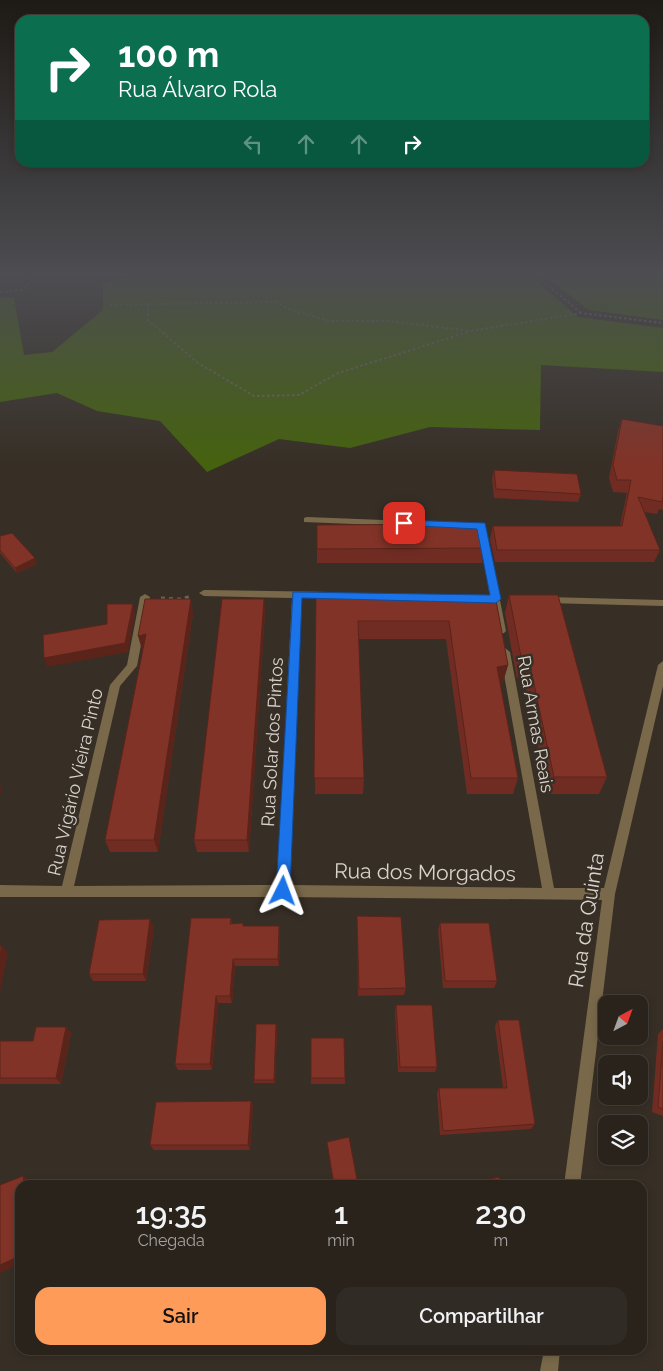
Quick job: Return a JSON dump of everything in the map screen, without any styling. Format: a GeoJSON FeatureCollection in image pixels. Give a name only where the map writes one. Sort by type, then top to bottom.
{"type":"FeatureCollection","features":[{"type":"Feature","properties":{"kind":"street","name":"Rua Armas Reais"},"geometry":{"type":"LineString","coordinates":[[307,520],[482,526],[549,894]]}},
{"type":"Feature","properties":{"kind":"street"},"geometry":{"type":"LineString","coordinates":[[204,593],[337,596]]}},
{"type":"Feature","properties":{"kind":"street","name":"Rua Solar dos Pintos"},"geometry":{"type":"LineString","coordinates":[[283,891],[297,595]]}},
{"type":"Feature","properties":{"kind":"street","name":"Rua Vigário Vieira Pinto"},"geometry":{"type":"LineString","coordinates":[[67,892],[115,685],[132,666],[145,597]]}},
{"type":"Feature","properties":{"kind":"street"},"geometry":{"type":"LineString","coordinates":[[535,600],[663,603]]}},
{"type":"Feature","properties":{"kind":"street","name":"Rua da Quinta"},"geometry":{"type":"LineString","coordinates":[[573,1180],[609,894],[663,665]]}},
{"type":"Feature","properties":{"kind":"street","name":"Rua dos Morgados"},"geometry":{"type":"LineString","coordinates":[[0,891],[609,894]]}},
{"type":"Feature","properties":{"kind":"street"},"geometry":{"type":"LineString","coordinates":[[549,1371],[551,1355]]}},
{"type":"Feature","properties":{"kind":"path"},"geometry":{"type":"LineString","coordinates":[[168,337],[198,363],[254,396],[299,395],[338,373],[452,337]]}},
{"type":"Feature","properties":{"kind":"path"},"geometry":{"type":"LineString","coordinates":[[145,597],[179,599],[204,593]]}},
{"type":"Feature","properties":{"kind":"green space"},"geometry":{"type":"Polygon","coordinates":[[[0,337],[21,337],[24,355],[52,352],[70,337],[663,337],[663,372],[541,365],[540,430],[430,427],[350,448],[279,439],[207,472],[160,421],[97,411],[57,393],[0,402],[0,337]]]}},
{"type":"Feature","properties":{"kind":"building"},"geometry":{"type":"Polygon","coordinates":[[[622,419],[663,426],[662,502],[638,497],[660,550],[497,550],[493,526],[622,526],[631,480],[617,480],[613,465],[622,419]]]}},
{"type":"Feature","properties":{"kind":"building"},"geometry":{"type":"Polygon","coordinates":[[[494,470],[577,474],[581,494],[496,489],[494,470]]]}},
{"type":"Feature","properties":{"kind":"building"},"geometry":{"type":"Polygon","coordinates":[[[480,524],[485,548],[317,549],[317,525],[480,524]]]}},
{"type":"Feature","properties":{"kind":"building"},"geometry":{"type":"Polygon","coordinates":[[[12,533],[35,558],[15,568],[0,550],[0,536],[12,533]]]}},
{"type":"Feature","properties":{"kind":"building"},"geometry":{"type":"Polygon","coordinates":[[[316,595],[495,595],[508,665],[497,667],[518,778],[471,778],[449,621],[358,621],[364,778],[314,778],[316,595]]]}},
{"type":"Feature","properties":{"kind":"building"},"geometry":{"type":"Polygon","coordinates":[[[509,595],[558,595],[607,777],[554,777],[529,661],[522,662],[509,595]]]}},
{"type":"Feature","properties":{"kind":"building"},"geometry":{"type":"Polygon","coordinates":[[[145,599],[191,599],[154,840],[105,840],[146,634],[138,636],[145,599]]]}},
{"type":"Feature","properties":{"kind":"building"},"geometry":{"type":"Polygon","coordinates":[[[222,599],[264,599],[247,840],[194,840],[222,599]]]}},
{"type":"Feature","properties":{"kind":"building"},"geometry":{"type":"Polygon","coordinates":[[[107,604],[133,604],[125,643],[44,658],[43,635],[107,624],[107,604]]]}},
{"type":"Feature","properties":{"kind":"building"},"geometry":{"type":"Polygon","coordinates":[[[357,916],[401,917],[406,988],[359,989],[357,916]]]}},
{"type":"Feature","properties":{"kind":"building"},"geometry":{"type":"Polygon","coordinates":[[[191,918],[231,918],[230,924],[243,923],[243,926],[279,926],[278,959],[233,959],[230,996],[216,996],[210,1064],[175,1064],[191,918]]]}},
{"type":"Feature","properties":{"kind":"building"},"geometry":{"type":"Polygon","coordinates":[[[150,919],[143,974],[89,974],[99,920],[150,919]]]}},
{"type":"Feature","properties":{"kind":"building"},"geometry":{"type":"Polygon","coordinates":[[[440,923],[489,923],[497,981],[445,981],[440,923]]]}},
{"type":"Feature","properties":{"kind":"building"},"geometry":{"type":"Polygon","coordinates":[[[396,1005],[432,1005],[437,1067],[400,1067],[396,1005]]]}},
{"type":"Feature","properties":{"kind":"building"},"geometry":{"type":"Polygon","coordinates":[[[498,1020],[519,1020],[535,1124],[443,1131],[439,1088],[507,1088],[498,1020]]]}},
{"type":"Feature","properties":{"kind":"building"},"geometry":{"type":"Polygon","coordinates":[[[256,1024],[276,1024],[274,1080],[254,1080],[256,1024]]]}},
{"type":"Feature","properties":{"kind":"building"},"geometry":{"type":"Polygon","coordinates":[[[36,1027],[66,1027],[56,1078],[0,1078],[0,1041],[33,1041],[36,1027]]]}},
{"type":"Feature","properties":{"kind":"building"},"geometry":{"type":"Polygon","coordinates":[[[311,1038],[344,1038],[345,1078],[311,1078],[311,1038]]]}},
{"type":"Feature","properties":{"kind":"building"},"geometry":{"type":"Polygon","coordinates":[[[663,1041],[663,1109],[658,1107],[663,1041]]]}},
{"type":"Feature","properties":{"kind":"building"},"geometry":{"type":"Polygon","coordinates":[[[251,1101],[248,1145],[150,1145],[156,1102],[251,1101]]]}},
{"type":"Feature","properties":{"kind":"building"},"geometry":{"type":"Polygon","coordinates":[[[349,1137],[357,1180],[333,1180],[327,1142],[349,1137]]]}},
{"type":"Feature","properties":{"kind":"building"},"geometry":{"type":"Polygon","coordinates":[[[23,1176],[23,1180],[15,1180],[15,1258],[0,1265],[0,1185],[23,1176]]]}},
{"type":"Feature","properties":{"kind":"building"},"geometry":{"type":"Polygon","coordinates":[[[499,1177],[500,1180],[486,1180],[499,1177]]]}},
{"type":"Feature","properties":{"kind":"route"},"geometry":{"type":"LineString","coordinates":[[283,891],[297,595],[496,599],[482,526],[404,523]]}}]}
